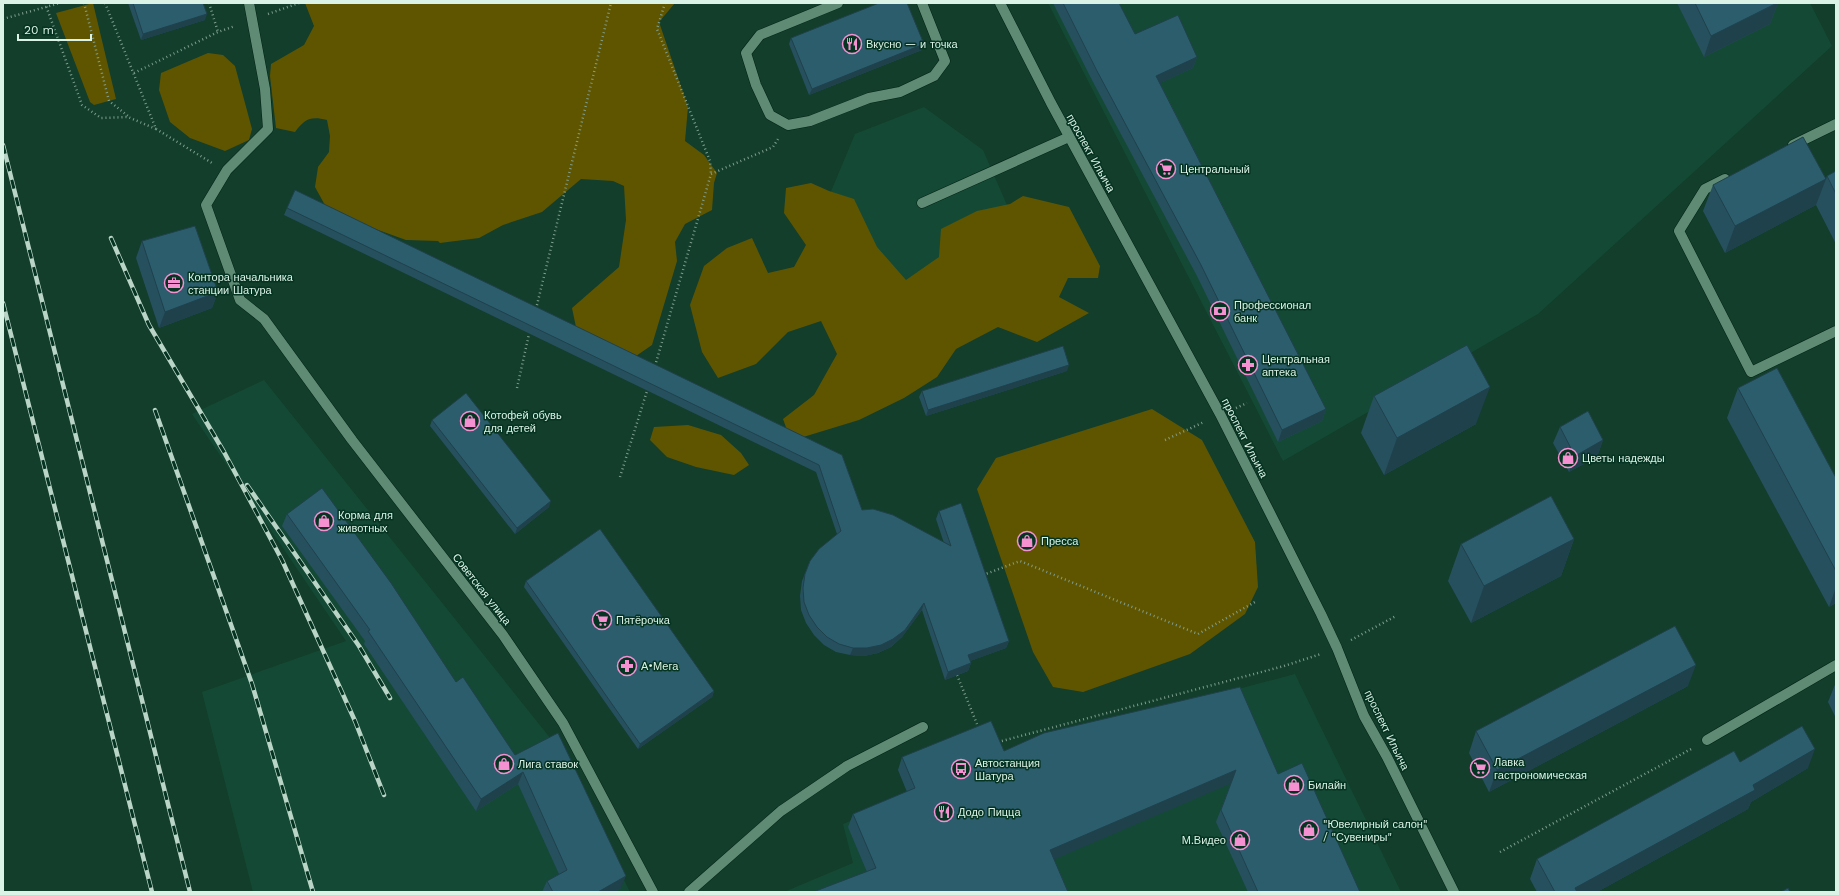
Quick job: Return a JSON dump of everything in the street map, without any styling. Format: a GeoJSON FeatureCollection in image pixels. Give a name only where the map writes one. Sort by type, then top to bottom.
{"type":"FeatureCollection","features":[{"type":"Feature","properties":{"kind":"street"},"geometry":{"type":"LineString","coordinates":[[227,170],[268,129],[265,89],[249,3]]}},
{"type":"Feature","properties":{"kind":"street"},"geometry":{"type":"LineString","coordinates":[[838,3],[760,35],[746,53],[756,85],[770,116],[788,125],[810,121],[869,98],[900,92],[934,76],[945,61],[922,3]]}},
{"type":"Feature","properties":{"kind":"street","name":"проспект Ильича"},"geometry":{"type":"LineString","coordinates":[[1000,3],[1069,137],[1220,414],[1321,614],[1337,648],[1364,716],[1387,757],[1454,892]]}},
{"type":"Feature","properties":{"kind":"street"},"geometry":{"type":"LineString","coordinates":[[1781,151],[1836,124]]}},
{"type":"Feature","properties":{"kind":"street"},"geometry":{"type":"LineString","coordinates":[[922,203],[1069,137]]}},
{"type":"Feature","properties":{"kind":"street","name":"Советская улица"},"geometry":{"type":"LineString","coordinates":[[227,170],[206,206],[240,300],[264,319],[352,440],[503,635],[558,717],[615,818],[653,892]]}},
{"type":"Feature","properties":{"kind":"street"},"geometry":{"type":"LineString","coordinates":[[1732,175],[1705,189],[1679,231],[1751,372],[1836,331]]}},
{"type":"Feature","properties":{"kind":"street"},"geometry":{"type":"LineString","coordinates":[[1707,740],[1836,665]]}},
{"type":"Feature","properties":{"kind":"street"},"geometry":{"type":"LineString","coordinates":[[689,892],[781,811],[847,766],[923,727]]}},
{"type":"Feature","properties":{"kind":"path"},"geometry":{"type":"LineString","coordinates":[[45,3],[82,105],[101,118],[128,117]]}},
{"type":"Feature","properties":{"kind":"path"},"geometry":{"type":"LineString","coordinates":[[3,19],[60,3]]}},
{"type":"Feature","properties":{"kind":"path"},"geometry":{"type":"LineString","coordinates":[[84,3],[109,101],[128,117],[156,129],[195,154],[227,170]]}},
{"type":"Feature","properties":{"kind":"path"},"geometry":{"type":"LineString","coordinates":[[105,3],[156,129]]}},
{"type":"Feature","properties":{"kind":"path"},"geometry":{"type":"LineString","coordinates":[[209,3],[218,32]]}},
{"type":"Feature","properties":{"kind":"path"},"geometry":{"type":"LineString","coordinates":[[134,72],[218,32],[299,3]]}},
{"type":"Feature","properties":{"kind":"path"},"geometry":{"type":"LineString","coordinates":[[534,315],[611,3]]}},
{"type":"Feature","properties":{"kind":"path"},"geometry":{"type":"LineString","coordinates":[[653,372],[711,174],[710,161],[657,29],[665,3]]}},
{"type":"Feature","properties":{"kind":"path"},"geometry":{"type":"LineString","coordinates":[[711,174],[773,148],[788,125]]}},
{"type":"Feature","properties":{"kind":"path"},"geometry":{"type":"LineString","coordinates":[[517,388],[529,334]]}},
{"type":"Feature","properties":{"kind":"path"},"geometry":{"type":"LineString","coordinates":[[620,477],[647,391]]}},
{"type":"Feature","properties":{"kind":"path"},"geometry":{"type":"LineString","coordinates":[[980,575],[1020,561],[1198,634],[1255,602]]}},
{"type":"Feature","properties":{"kind":"path"},"geometry":{"type":"LineString","coordinates":[[992,743],[1295,663]]}},
{"type":"Feature","properties":{"kind":"path"},"geometry":{"type":"LineString","coordinates":[[957,675],[980,732]]}},
{"type":"Feature","properties":{"kind":"path"},"geometry":{"type":"LineString","coordinates":[[1500,852],[1707,740]]}},
{"type":"Feature","properties":{"kind":"shaded area"},"geometry":{"type":"Polygon","coordinates":[[[93,3],[116,99],[94,105],[90,102],[56,13],[93,3]]]}},
{"type":"Feature","properties":{"kind":"shaded area"},"geometry":{"type":"Polygon","coordinates":[[[305,3],[675,3],[659,22],[688,107],[685,141],[704,155],[717,173],[714,183],[712,210],[685,224],[675,242],[677,261],[652,345],[636,356],[576,327],[572,308],[619,267],[626,220],[624,186],[613,181],[581,179],[542,212],[503,225],[479,238],[440,243],[438,241],[406,240],[367,226],[331,216],[315,187],[318,167],[329,152],[330,136],[327,120],[316,118],[305,121],[295,132],[276,128],[270,76],[271,64],[304,45],[314,26],[305,3]]]}},
{"type":"Feature","properties":{"kind":"shaded area"},"geometry":{"type":"Polygon","coordinates":[[[1048,3],[1810,3],[1832,46],[1538,314],[1283,461],[1048,3]]]}},
{"type":"Feature","properties":{"kind":"shaded area"},"geometry":{"type":"Polygon","coordinates":[[[208,53],[223,55],[235,66],[252,129],[249,140],[225,151],[190,138],[170,122],[159,90],[161,73],[208,53]]]}},
{"type":"Feature","properties":{"kind":"shaded area"},"geometry":{"type":"Polygon","coordinates":[[[924,107],[983,150],[1024,244],[930,346],[822,213],[855,134],[924,107]]]}},
{"type":"Feature","properties":{"kind":"shaded area"},"geometry":{"type":"Polygon","coordinates":[[[811,183],[829,191],[854,199],[877,247],[906,280],[939,257],[941,229],[977,211],[1010,204],[1023,196],[1069,207],[1100,266],[1098,278],[1068,278],[1059,297],[1089,313],[1037,342],[998,327],[956,349],[937,377],[904,398],[859,420],[800,438],[787,430],[783,419],[814,395],[837,354],[821,321],[788,332],[756,364],[718,378],[702,352],[690,305],[704,266],[727,248],[752,238],[768,273],[794,267],[806,245],[784,213],[786,188],[811,183]]]}},
{"type":"Feature","properties":{"kind":"shaded area"},"geometry":{"type":"Polygon","coordinates":[[[264,380],[555,744],[630,892],[253,892],[202,692],[346,641],[192,414],[264,380]]]}},
{"type":"Feature","properties":{"kind":"shaded area"},"geometry":{"type":"Polygon","coordinates":[[[1152,409],[1202,440],[1255,542],[1258,587],[1245,614],[1190,654],[1083,692],[1053,687],[1033,652],[977,489],[996,458],[1152,409]]]}},
{"type":"Feature","properties":{"kind":"shaded area"},"geometry":{"type":"Polygon","coordinates":[[[688,425],[721,435],[741,453],[749,465],[734,475],[696,467],[667,457],[650,440],[654,427],[688,425]]]}},
{"type":"Feature","properties":{"kind":"shaded area"},"geometry":{"type":"Polygon","coordinates":[[[1295,674],[1401,892],[784,892],[853,863],[843,824],[1039,742],[1295,674]]]}},
{"type":"Feature","properties":{"kind":"building"},"geometry":{"type":"Polygon","coordinates":[[[133,3],[203,3],[207,14],[143,34],[133,3]]]}},
{"type":"Feature","properties":{"kind":"building"},"geometry":{"type":"Polygon","coordinates":[[[879,3],[907,3],[924,44],[812,89],[791,38],[879,3]]]}},
{"type":"Feature","properties":{"kind":"building","name":"Центральный"},"geometry":{"type":"Polygon","coordinates":[[[1063,3],[1119,3],[1135,34],[1178,15],[1197,57],[1156,76],[1326,409],[1282,430],[1201,265],[1097,71],[1063,3]]]}},
{"type":"Feature","properties":{"kind":"building"},"geometry":{"type":"Polygon","coordinates":[[[1695,3],[1777,3],[1711,36],[1695,3]]]}},
{"type":"Feature","properties":{"kind":"building"},"geometry":{"type":"Polygon","coordinates":[[[1803,137],[1826,179],[1735,226],[1713,185],[1803,137]]]}},
{"type":"Feature","properties":{"kind":"building"},"geometry":{"type":"Polygon","coordinates":[[[1836,171],[1836,194],[1827,176],[1836,171]]]}},
{"type":"Feature","properties":{"kind":"building"},"geometry":{"type":"Polygon","coordinates":[[[295,190],[842,455],[862,510],[873,509],[893,515],[951,546],[939,511],[961,503],[1009,641],[968,655],[971,663],[948,672],[924,603],[905,630],[893,639],[881,645],[867,648],[853,648],[839,644],[827,637],[817,627],[809,615],[804,602],[803,588],[805,574],[810,561],[819,549],[841,531],[819,465],[287,208],[295,190]]]}},
{"type":"Feature","properties":{"kind":"building","name":"Контора начальника станции Шатура"},"geometry":{"type":"Polygon","coordinates":[[[195,226],[218,292],[165,312],[142,241],[195,226]]]}},
{"type":"Feature","properties":{"kind":"building"},"geometry":{"type":"Polygon","coordinates":[[[1467,345],[1490,387],[1397,438],[1374,396],[1467,345]]]}},
{"type":"Feature","properties":{"kind":"building"},"geometry":{"type":"Polygon","coordinates":[[[1063,346],[1069,365],[928,410],[922,391],[1063,346]]]}},
{"type":"Feature","properties":{"kind":"building"},"geometry":{"type":"Polygon","coordinates":[[[1777,368],[1836,478],[1836,571],[1738,388],[1777,368]]]}},
{"type":"Feature","properties":{"kind":"building"},"geometry":{"type":"Polygon","coordinates":[[[466,393],[551,501],[517,528],[432,420],[466,393]]]}},
{"type":"Feature","properties":{"kind":"building"},"geometry":{"type":"Polygon","coordinates":[[[1588,411],[1603,440],[1575,456],[1560,427],[1588,411]]]}},
{"type":"Feature","properties":{"kind":"building"},"geometry":{"type":"Polygon","coordinates":[[[322,488],[391,583],[456,682],[463,677],[515,755],[558,733],[626,876],[598,892],[553,892],[547,881],[567,870],[523,772],[481,799],[368,631],[370,630],[287,514],[322,488]]]}},
{"type":"Feature","properties":{"kind":"building"},"geometry":{"type":"Polygon","coordinates":[[[1551,496],[1574,539],[1484,586],[1461,544],[1551,496]]]}},
{"type":"Feature","properties":{"kind":"building","name":"Пятёрочка"},"geometry":{"type":"Polygon","coordinates":[[[600,529],[714,691],[640,744],[526,581],[600,529]]]}},
{"type":"Feature","properties":{"kind":"building"},"geometry":{"type":"Polygon","coordinates":[[[1675,626],[1696,665],[1497,770],[1476,731],[1675,626]]]}},
{"type":"Feature","properties":{"kind":"building"},"geometry":{"type":"Polygon","coordinates":[[[1240,687],[1278,774],[1302,763],[1360,892],[1258,892],[1221,810],[1236,770],[1050,850],[1068,892],[813,892],[876,868],[853,814],[915,788],[902,757],[991,721],[1004,751],[1044,733],[1240,687]]]}},
{"type":"Feature","properties":{"kind":"building"},"geometry":{"type":"Polygon","coordinates":[[[1802,726],[1815,749],[1753,785],[1755,790],[1575,888],[1577,892],[1555,892],[1537,859],[1734,751],[1740,762],[1802,726]]]}},
{"type":"Feature","properties":{"kind":"building"},"geometry":{"type":"Polygon","coordinates":[[[1788,888],[1790,892],[1781,892],[1788,888]]]}},
{"type":"Feature","properties":{"kind":"railway"},"geometry":{"type":"LineString","coordinates":[[3,145],[190,892]]}},
{"type":"Feature","properties":{"kind":"railway"},"geometry":{"type":"LineString","coordinates":[[111,238],[149,325],[224,452],[282,560],[355,721],[384,795]]}},
{"type":"Feature","properties":{"kind":"railway"},"geometry":{"type":"LineString","coordinates":[[3,303],[152,892]]}},
{"type":"Feature","properties":{"kind":"railway"},"geometry":{"type":"LineString","coordinates":[[155,410],[252,684],[313,892]]}},
{"type":"Feature","properties":{"kind":"railway"},"geometry":{"type":"LineString","coordinates":[[247,485],[359,646],[390,698]]}},
{"type":"Feature","properties":{"kind":"place","name":"Вкусно — и точка"},"geometry":{"type":"Point","coordinates":[852,44]}},
{"type":"Feature","properties":{"kind":"place","name":"Центральный"},"geometry":{"type":"Point","coordinates":[1166,169]}},
{"type":"Feature","properties":{"kind":"place","name":"Контора начальника станции Шатура"},"geometry":{"type":"Point","coordinates":[174,283]}},
{"type":"Feature","properties":{"kind":"place","name":"Профессионал банк"},"geometry":{"type":"Point","coordinates":[1220,311]}},
{"type":"Feature","properties":{"kind":"place","name":"Центральная аптека"},"geometry":{"type":"Point","coordinates":[1248,365]}},
{"type":"Feature","properties":{"kind":"place","name":"Котофей обувь для детей"},"geometry":{"type":"Point","coordinates":[470,421]}},
{"type":"Feature","properties":{"kind":"place","name":"Цветы надежды"},"geometry":{"type":"Point","coordinates":[1568,458]}},
{"type":"Feature","properties":{"kind":"place","name":"Корма для животных"},"geometry":{"type":"Point","coordinates":[324,521]}},
{"type":"Feature","properties":{"kind":"place","name":"Пресса"},"geometry":{"type":"Point","coordinates":[1027,541]}},
{"type":"Feature","properties":{"kind":"place","name":"Пятёрочка"},"geometry":{"type":"Point","coordinates":[602,620]}},
{"type":"Feature","properties":{"kind":"place","name":"А•Мега"},"geometry":{"type":"Point","coordinates":[627,666]}},
{"type":"Feature","properties":{"kind":"place","name":"Лига ставок"},"geometry":{"type":"Point","coordinates":[504,764]}},
{"type":"Feature","properties":{"kind":"place","name":"Лавка гастрономическая"},"geometry":{"type":"Point","coordinates":[1480,768]}},
{"type":"Feature","properties":{"kind":"place","name":"Автостанция Шатура"},"geometry":{"type":"Point","coordinates":[961,769]}},
{"type":"Feature","properties":{"kind":"place","name":"Билайн"},"geometry":{"type":"Point","coordinates":[1294,785]}},
{"type":"Feature","properties":{"kind":"place","name":"Додо Пицца"},"geometry":{"type":"Point","coordinates":[944,812]}},
{"type":"Feature","properties":{"kind":"place","name":"\"Ювелирный салон\" / \"Сувениры\""},"geometry":{"type":"Point","coordinates":[1309,830]}},
{"type":"Feature","properties":{"kind":"place","name":"М.Видео"},"geometry":{"type":"Point","coordinates":[1240,840]}}]}
